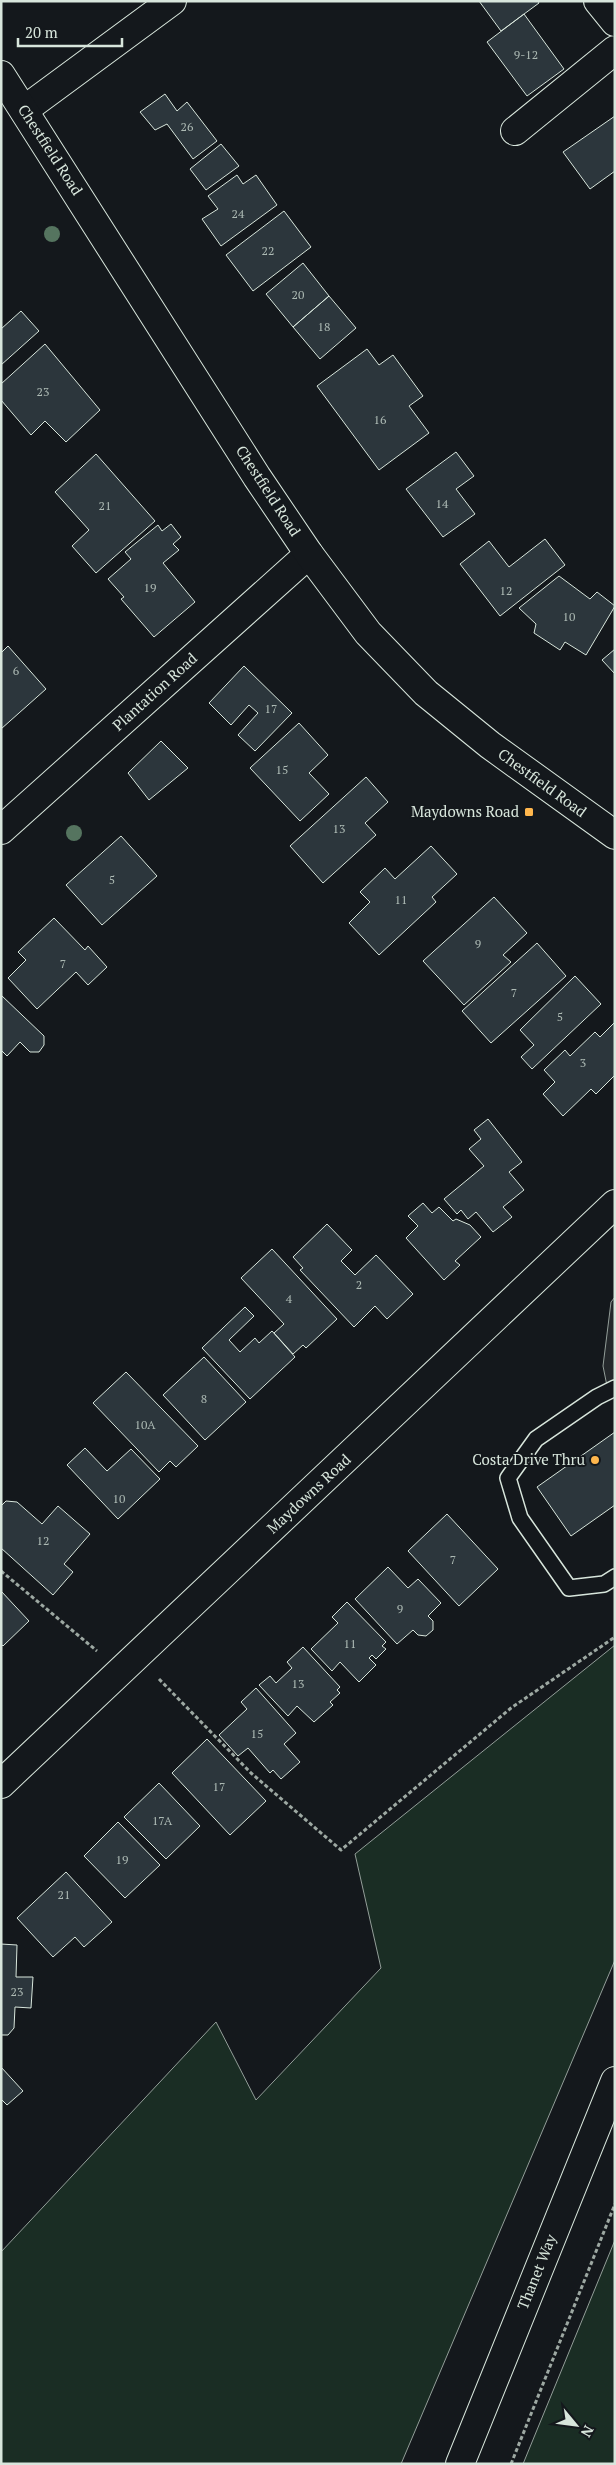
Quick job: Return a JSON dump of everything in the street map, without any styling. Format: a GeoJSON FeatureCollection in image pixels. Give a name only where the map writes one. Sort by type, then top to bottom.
{"type":"FeatureCollection","features":[{"type":"Feature","properties":{"kind":"street"},"geometry":{"type":"LineString","coordinates":[[24,110],[172,1]]}},
{"type":"Feature","properties":{"kind":"street"},"geometry":{"type":"LineString","coordinates":[[598,1],[615,22]]}},
{"type":"Feature","properties":{"kind":"street"},"geometry":{"type":"LineString","coordinates":[[515,131],[615,50]]}},
{"type":"Feature","properties":{"kind":"street","name":"Chestfield Road"},"geometry":{"type":"LineString","coordinates":[[1,75],[257,476],[310,554],[368,633],[426,694],[490,745],[615,836]]}},
{"type":"Feature","properties":{"kind":"street","name":"Plantation Road"},"geometry":{"type":"LineString","coordinates":[[1,830],[310,554]]}},
{"type":"Feature","properties":{"kind":"street","name":"Maydowns Road"},"geometry":{"type":"LineString","coordinates":[[1,1784],[615,1204]]}},
{"type":"Feature","properties":{"kind":"street","name":"Thanet Way"},"geometry":{"type":"LineString","coordinates":[[460,2464],[615,2081]]}},
{"type":"Feature","properties":{"kind":"lane"},"geometry":{"type":"LineString","coordinates":[[615,1388],[536,1439],[508,1478],[520,1518],[569,1588],[604,1584],[615,1577]]}},
{"type":"Feature","properties":{"kind":"path"},"geometry":{"type":"LineString","coordinates":[[1,1571],[121,1671],[155,1676],[251,1773],[341,1850],[511,1708],[615,1637]]}},
{"type":"Feature","properties":{"kind":"path"},"geometry":{"type":"LineString","coordinates":[[511,2464],[615,2204]]}},
{"type":"Feature","properties":{"kind":"green space"},"geometry":{"type":"Polygon","coordinates":[[[615,1645],[615,1960],[401,2464],[1,2464],[1,2252],[216,2022],[256,2100],[381,1968],[355,1854],[615,1645]]]}},
{"type":"Feature","properties":{"kind":"green space"},"geometry":{"type":"Polygon","coordinates":[[[615,2240],[615,2464],[523,2464],[615,2240]]]}},
{"type":"Feature","properties":{"kind":"shaded area"},"geometry":{"type":"Polygon","coordinates":[[[615,1297],[615,1399],[608,1391],[603,1366],[611,1302],[615,1297]]]}},
{"type":"Feature","properties":{"kind":"building"},"geometry":{"type":"Polygon","coordinates":[[[479,1],[538,1],[539,3],[501,31],[479,1]]]}},
{"type":"Feature","properties":{"kind":"building"},"geometry":{"type":"Polygon","coordinates":[[[524,14],[564,69],[527,96],[487,42],[524,14]]]}},
{"type":"Feature","properties":{"kind":"building"},"geometry":{"type":"Polygon","coordinates":[[[165,94],[177,111],[187,102],[217,141],[193,159],[167,124],[155,130],[140,112],[165,94]]]}},
{"type":"Feature","properties":{"kind":"building"},"geometry":{"type":"Polygon","coordinates":[[[615,116],[615,171],[590,189],[563,152],[615,116]]]}},
{"type":"Feature","properties":{"kind":"building"},"geometry":{"type":"Polygon","coordinates":[[[221,144],[239,166],[206,190],[190,169],[221,144]]]}},
{"type":"Feature","properties":{"kind":"building"},"geometry":{"type":"Polygon","coordinates":[[[237,175],[243,184],[256,175],[277,205],[221,246],[202,219],[218,209],[208,196],[237,175]]]}},
{"type":"Feature","properties":{"kind":"building"},"geometry":{"type":"Polygon","coordinates":[[[284,211],[311,247],[253,291],[226,255],[284,211]]]}},
{"type":"Feature","properties":{"kind":"building"},"geometry":{"type":"Polygon","coordinates":[[[303,263],[329,296],[293,327],[266,294],[303,263]]]}},
{"type":"Feature","properties":{"kind":"building"},"geometry":{"type":"Polygon","coordinates":[[[329,296],[356,328],[320,359],[293,327],[329,296]]]}},
{"type":"Feature","properties":{"kind":"building"},"geometry":{"type":"Polygon","coordinates":[[[21,311],[39,331],[1,365],[1,329],[21,311]]]}},
{"type":"Feature","properties":{"kind":"building"},"geometry":{"type":"Polygon","coordinates":[[[45,344],[100,410],[66,442],[45,421],[31,435],[1,400],[1,384],[45,344]]]}},
{"type":"Feature","properties":{"kind":"building"},"geometry":{"type":"Polygon","coordinates":[[[367,349],[379,365],[393,355],[423,396],[409,406],[429,433],[379,470],[317,386],[367,349]]]}},
{"type":"Feature","properties":{"kind":"building"},"geometry":{"type":"Polygon","coordinates":[[[456,452],[474,476],[456,489],[475,514],[443,537],[406,489],[456,452]]]}},
{"type":"Feature","properties":{"kind":"building"},"geometry":{"type":"Polygon","coordinates":[[[96,454],[155,521],[96,573],[72,546],[89,530],[55,492],[96,454]]]}},
{"type":"Feature","properties":{"kind":"building"},"geometry":{"type":"Polygon","coordinates":[[[171,524],[181,537],[173,544],[179,550],[163,563],[195,602],[154,637],[121,599],[124,597],[108,579],[131,559],[125,552],[158,525],[162,531],[171,524]]]}},
{"type":"Feature","properties":{"kind":"building"},"geometry":{"type":"Polygon","coordinates":[[[545,539],[565,565],[500,616],[460,564],[489,541],[509,567],[545,539]]]}},
{"type":"Feature","properties":{"kind":"building"},"geometry":{"type":"Polygon","coordinates":[[[559,576],[590,599],[597,592],[615,606],[586,655],[565,642],[560,650],[534,633],[536,624],[519,608],[559,576]]]}},
{"type":"Feature","properties":{"kind":"building"},"geometry":{"type":"Polygon","coordinates":[[[8,646],[46,689],[1,729],[1,653],[8,646]]]}},
{"type":"Feature","properties":{"kind":"building"},"geometry":{"type":"Polygon","coordinates":[[[615,649],[615,674],[602,660],[615,649]]]}},
{"type":"Feature","properties":{"kind":"building"},"geometry":{"type":"Polygon","coordinates":[[[244,666],[292,713],[255,751],[238,735],[258,713],[249,705],[231,725],[209,703],[244,666]]]}},
{"type":"Feature","properties":{"kind":"building"},"geometry":{"type":"Polygon","coordinates":[[[299,723],[328,755],[309,773],[329,794],[300,821],[250,768],[299,723]]]}},
{"type":"Feature","properties":{"kind":"building"},"geometry":{"type":"Polygon","coordinates":[[[161,741],[188,768],[149,800],[128,773],[161,741]]]}},
{"type":"Feature","properties":{"kind":"building"},"geometry":{"type":"Polygon","coordinates":[[[366,777],[388,802],[365,823],[376,835],[323,883],[290,846],[366,777]]]}},
{"type":"Feature","properties":{"kind":"building"},"geometry":{"type":"Polygon","coordinates":[[[121,836],[157,876],[102,925],[66,885],[121,836]]]}},
{"type":"Feature","properties":{"kind":"building"},"geometry":{"type":"Polygon","coordinates":[[[431,846],[457,874],[432,897],[436,902],[379,955],[349,923],[370,902],[360,892],[385,868],[395,879],[431,846]]]}},
{"type":"Feature","properties":{"kind":"building"},"geometry":{"type":"Polygon","coordinates":[[[494,897],[527,933],[503,955],[511,962],[464,1005],[423,961],[494,897]]]}},
{"type":"Feature","properties":{"kind":"building"},"geometry":{"type":"Polygon","coordinates":[[[54,918],[85,950],[88,946],[107,967],[88,985],[76,972],[37,1009],[8,978],[26,960],[18,952],[54,918]]]}},
{"type":"Feature","properties":{"kind":"building"},"geometry":{"type":"Polygon","coordinates":[[[537,943],[566,976],[491,1043],[462,1011],[537,943]]]}},
{"type":"Feature","properties":{"kind":"building"},"geometry":{"type":"Polygon","coordinates":[[[575,976],[601,1004],[532,1069],[521,1057],[534,1045],[520,1030],[575,976]]]}},
{"type":"Feature","properties":{"kind":"building"},"geometry":{"type":"Polygon","coordinates":[[[1,995],[44,1036],[44,1045],[39,1052],[30,1052],[20,1042],[7,1056],[1,1050],[1,995]]]}},
{"type":"Feature","properties":{"kind":"building"},"geometry":{"type":"Polygon","coordinates":[[[615,1022],[615,1075],[596,1094],[591,1089],[563,1116],[543,1094],[555,1082],[544,1070],[565,1050],[570,1056],[595,1032],[600,1037],[615,1022]]]}},
{"type":"Feature","properties":{"kind":"building"},"geometry":{"type":"Polygon","coordinates":[[[488,1119],[522,1162],[509,1172],[524,1190],[503,1207],[512,1217],[493,1232],[476,1212],[468,1219],[461,1210],[457,1214],[444,1199],[484,1166],[469,1149],[481,1139],[474,1130],[488,1119]]]}},
{"type":"Feature","properties":{"kind":"building"},"geometry":{"type":"Polygon","coordinates":[[[423,1203],[432,1213],[439,1207],[453,1221],[456,1219],[470,1225],[481,1237],[455,1261],[460,1265],[444,1280],[406,1238],[418,1226],[408,1216],[423,1203]]]}},
{"type":"Feature","properties":{"kind":"building"},"geometry":{"type":"Polygon","coordinates":[[[327,1224],[352,1250],[341,1261],[355,1275],[376,1255],[413,1294],[387,1319],[375,1306],[354,1327],[300,1270],[303,1268],[293,1257],[327,1224]]]}},
{"type":"Feature","properties":{"kind":"building"},"geometry":{"type":"Polygon","coordinates":[[[272,1249],[337,1319],[306,1348],[303,1345],[293,1354],[274,1333],[284,1324],[241,1278],[272,1249]]]}},
{"type":"Feature","properties":{"kind":"building"},"geometry":{"type":"Polygon","coordinates":[[[245,1307],[254,1316],[229,1340],[240,1352],[255,1338],[259,1343],[272,1331],[295,1357],[250,1399],[202,1348],[245,1307]]]}},
{"type":"Feature","properties":{"kind":"building"},"geometry":{"type":"Polygon","coordinates":[[[204,1357],[246,1402],[205,1440],[163,1395],[204,1357]]]}},
{"type":"Feature","properties":{"kind":"building"},"geometry":{"type":"Polygon","coordinates":[[[126,1372],[198,1446],[176,1467],[170,1461],[159,1472],[93,1403],[126,1372]]]}},
{"type":"Feature","properties":{"kind":"building","name":"Costa Drive Thru"},"geometry":{"type":"Polygon","coordinates":[[[615,1432],[615,1505],[571,1536],[537,1487],[615,1432]]]}},
{"type":"Feature","properties":{"kind":"building"},"geometry":{"type":"Polygon","coordinates":[[[85,1448],[107,1471],[131,1449],[160,1479],[118,1519],[67,1465],[85,1448]]]}},
{"type":"Feature","properties":{"kind":"building"},"geometry":{"type":"Polygon","coordinates":[[[6,1501],[17,1502],[42,1524],[58,1506],[90,1534],[64,1564],[73,1572],[53,1595],[1,1548],[1,1506],[6,1501]]]}},
{"type":"Feature","properties":{"kind":"building"},"geometry":{"type":"Polygon","coordinates":[[[447,1514],[498,1569],[459,1606],[408,1551],[447,1514]]]}},
{"type":"Feature","properties":{"kind":"building"},"geometry":{"type":"Polygon","coordinates":[[[388,1567],[408,1588],[418,1579],[441,1603],[428,1616],[433,1621],[433,1630],[426,1636],[418,1635],[413,1630],[397,1644],[355,1599],[388,1567]]]}},
{"type":"Feature","properties":{"kind":"building"},"geometry":{"type":"Polygon","coordinates":[[[1,1591],[29,1621],[3,1646],[1,1644],[1,1591]]]}},
{"type":"Feature","properties":{"kind":"building"},"geometry":{"type":"Polygon","coordinates":[[[347,1602],[386,1642],[382,1646],[386,1649],[376,1659],[372,1655],[369,1658],[376,1665],[359,1682],[340,1662],[332,1671],[311,1649],[338,1623],[332,1617],[347,1602]]]}},
{"type":"Feature","properties":{"kind":"building"},"geometry":{"type":"Polygon","coordinates":[[[303,1647],[340,1687],[337,1690],[340,1693],[330,1702],[333,1705],[314,1722],[297,1706],[288,1716],[259,1685],[270,1676],[276,1683],[292,1668],[287,1662],[303,1647]]]}},
{"type":"Feature","properties":{"kind":"building"},"geometry":{"type":"Polygon","coordinates":[[[256,1688],[296,1733],[284,1744],[300,1762],[281,1779],[273,1770],[270,1773],[248,1748],[238,1756],[219,1735],[247,1709],[241,1702],[256,1688]]]}},
{"type":"Feature","properties":{"kind":"building"},"geometry":{"type":"Polygon","coordinates":[[[207,1739],[266,1801],[230,1835],[172,1773],[207,1739]]]}},
{"type":"Feature","properties":{"kind":"building"},"geometry":{"type":"Polygon","coordinates":[[[159,1783],[200,1826],[166,1859],[124,1817],[159,1783]]]}},
{"type":"Feature","properties":{"kind":"building"},"geometry":{"type":"Polygon","coordinates":[[[118,1822],[160,1865],[125,1898],[84,1856],[118,1822]]]}},
{"type":"Feature","properties":{"kind":"building"},"geometry":{"type":"Polygon","coordinates":[[[66,1872],[112,1922],[84,1947],[75,1937],[53,1957],[17,1918],[66,1872]]]}},
{"type":"Feature","properties":{"kind":"building"},"geometry":{"type":"Polygon","coordinates":[[[1,1944],[17,1945],[16,1977],[33,1977],[31,2008],[15,2007],[14,2028],[8,2035],[1,2035],[1,1944]]]}},
{"type":"Feature","properties":{"kind":"building"},"geometry":{"type":"Polygon","coordinates":[[[1,2067],[23,2091],[7,2105],[1,2099],[1,2067]]]}},
{"type":"Feature","properties":{"kind":"place","name":"Maydowns Road"},"geometry":{"type":"Point","coordinates":[529,812]}},
{"type":"Feature","properties":{"kind":"place","name":"Costa Drive Thru"},"geometry":{"type":"Point","coordinates":[595,1460]}}]}
